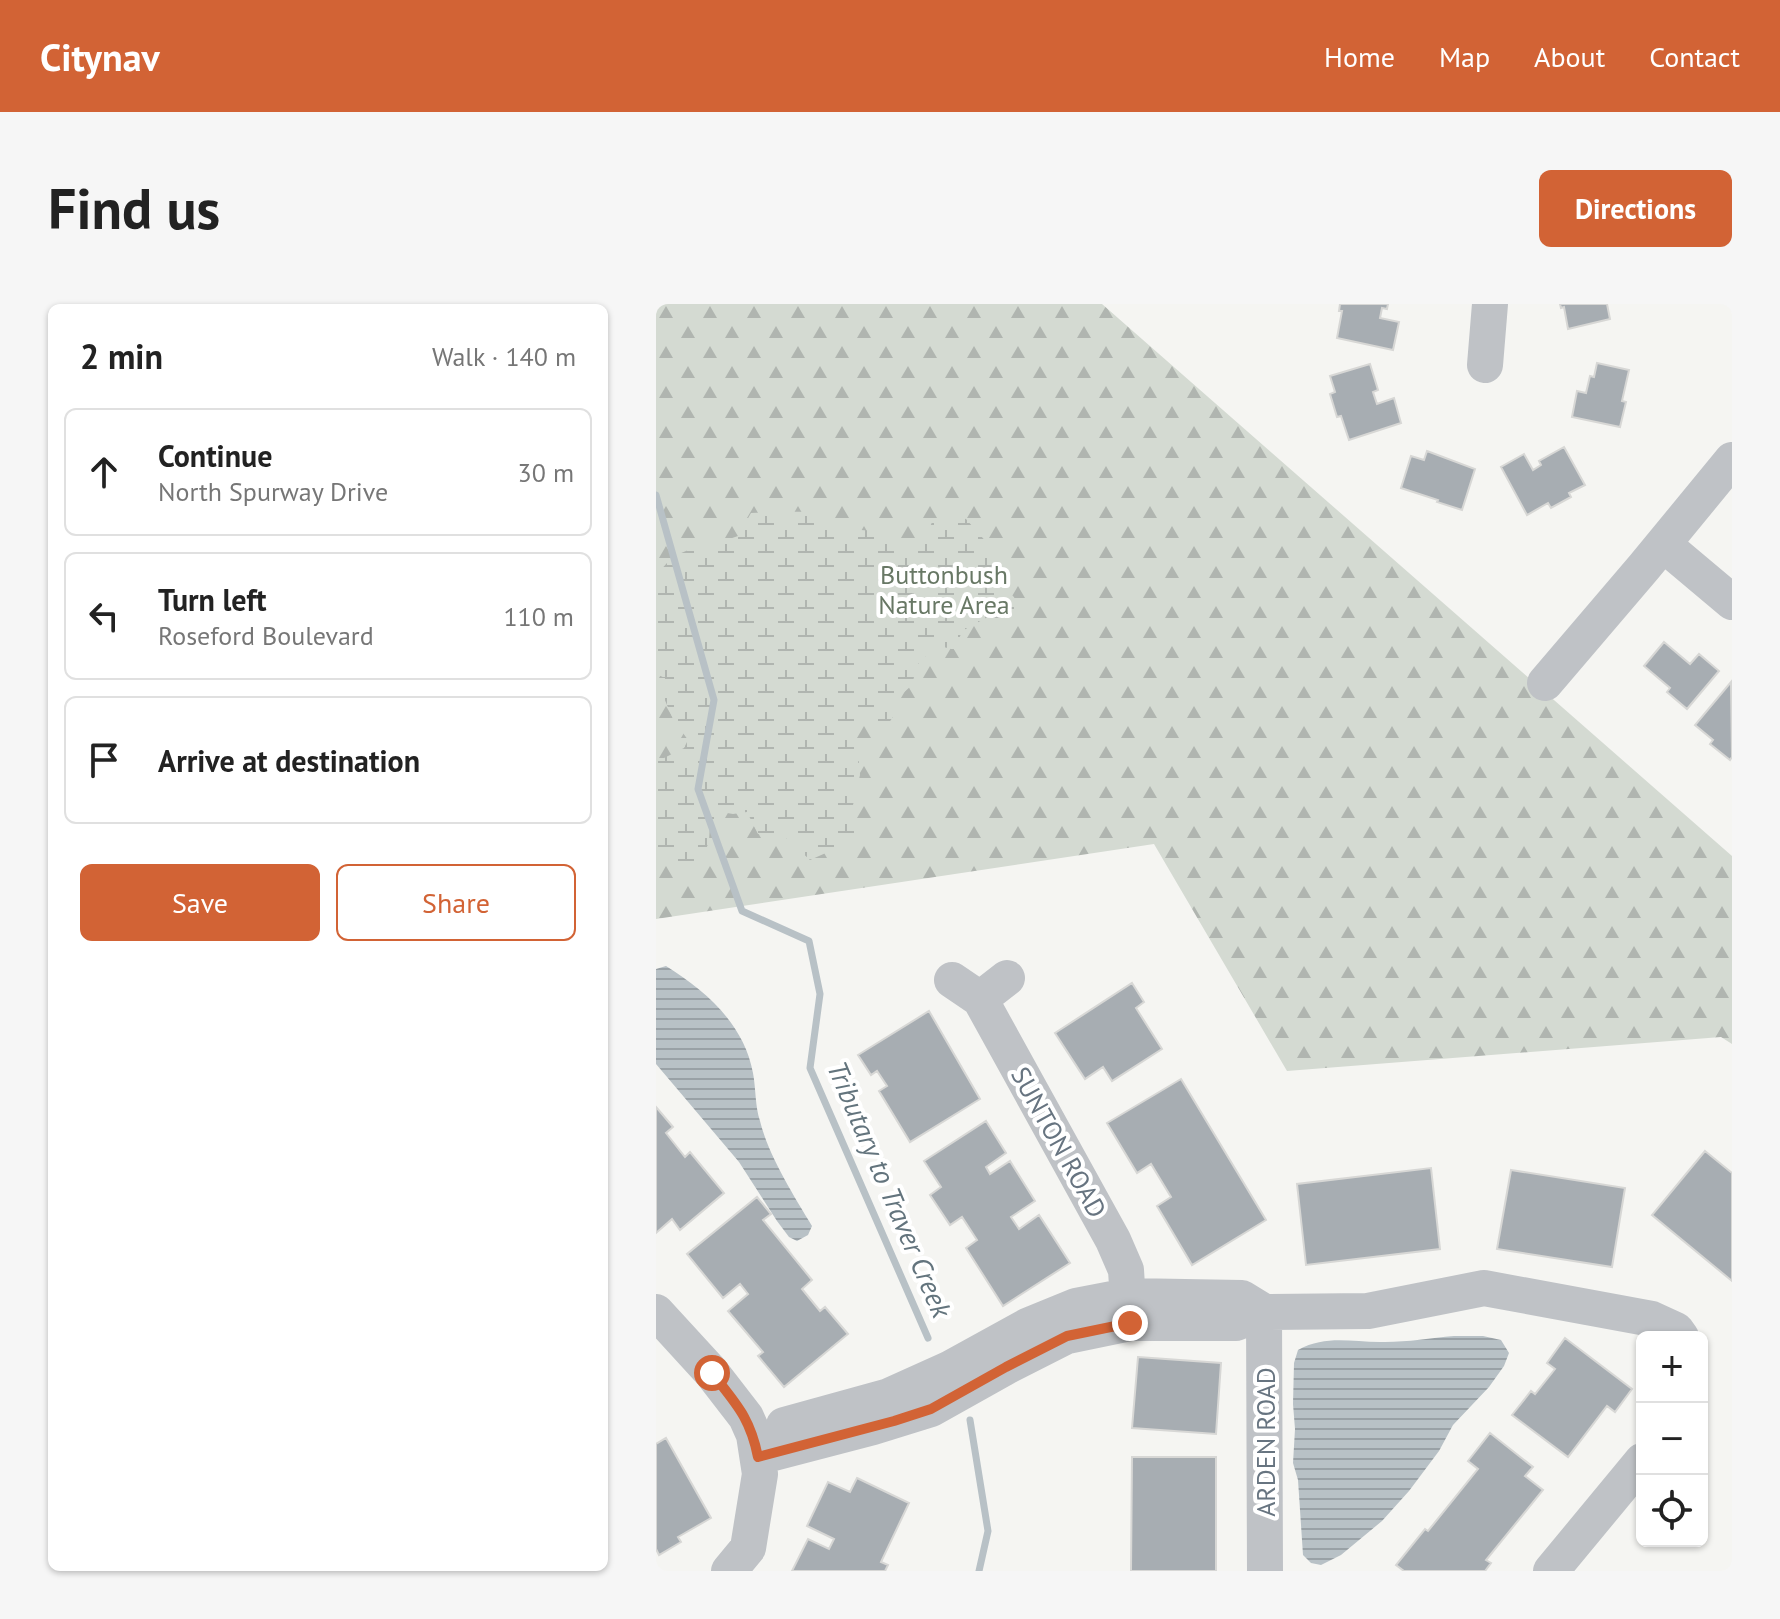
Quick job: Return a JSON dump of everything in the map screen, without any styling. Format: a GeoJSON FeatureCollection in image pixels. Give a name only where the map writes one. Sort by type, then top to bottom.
{"type":"FeatureCollection","features":[{"type":"Feature","properties":{"kind":"street"},"geometry":{"type":"LineString","coordinates":[[1485,365],[1490,304]]}},
{"type":"Feature","properties":{"kind":"street"},"geometry":{"type":"LineString","coordinates":[[1545,683],[1732,460]]}},
{"type":"Feature","properties":{"kind":"street"},"geometry":{"type":"LineString","coordinates":[[1663,544],[1732,602]]}},
{"type":"Feature","properties":{"kind":"street","name":"SUNTON ROAD"},"geometry":{"type":"LineString","coordinates":[[980,986],[1113,1240],[1126,1270],[1129,1310]]}},
{"type":"Feature","properties":{"kind":"street"},"geometry":{"type":"LineString","coordinates":[[756,1446],[892,1408],[931,1409],[1067,1336],[1129,1310],[1236,1323],[1264,1312],[1368,1311],[1484,1288],[1652,1319],[1675,1331]]}},
{"type":"Feature","properties":{"kind":"street"},"geometry":{"type":"LineString","coordinates":[[656,1312],[712,1373],[746,1417],[756,1446],[760,1474],[748,1548],[729,1571]]}},
{"type":"Feature","properties":{"kind":"street","name":"ARDEN ROAD"},"geometry":{"type":"LineString","coordinates":[[1264,1312],[1265,1571]]}},
{"type":"Feature","properties":{"kind":"street"},"geometry":{"type":"LineString","coordinates":[[1551,1571],[1636,1468]]}},
{"type":"Feature","properties":{"kind":"green space","name":"Buttonbush Nature Area"},"geometry":{"type":"Polygon","coordinates":[[[656,304],[1102,304],[1732,856],[1732,1044],[1721,1037],[1287,1071],[1154,844],[656,919],[656,304]]]}},
{"type":"Feature","properties":{"kind":"green space"},"geometry":{"type":"Polygon","coordinates":[[[751,513],[818,514],[839,527],[883,533],[912,544],[923,539],[932,522],[957,517],[966,519],[996,553],[998,564],[1005,573],[1006,590],[1014,597],[1017,606],[1010,613],[995,613],[962,631],[955,650],[936,645],[917,665],[912,685],[899,697],[895,714],[886,727],[873,720],[861,722],[856,732],[860,775],[853,805],[853,846],[840,853],[828,852],[810,860],[782,834],[758,834],[747,812],[721,812],[710,824],[709,841],[701,864],[656,865],[656,762],[684,748],[688,740],[673,719],[664,698],[665,678],[656,674],[656,579],[671,559],[681,553],[738,536],[751,513]]]}},
{"type":"Feature","properties":{"kind":"shaded area"},"geometry":{"type":"Polygon","coordinates":[[[666,966],[709,998],[741,1039],[753,1073],[764,1135],[782,1175],[812,1226],[808,1235],[797,1241],[789,1237],[777,1221],[739,1162],[656,1064],[656,969],[666,966]]]}},
{"type":"Feature","properties":{"kind":"shaded area"},"geometry":{"type":"Polygon","coordinates":[[[1483,1336],[1501,1340],[1509,1353],[1504,1366],[1453,1425],[1439,1451],[1382,1521],[1341,1555],[1321,1565],[1311,1563],[1303,1555],[1298,1480],[1293,1463],[1294,1363],[1298,1350],[1330,1341],[1394,1342],[1483,1336]]]}},
{"type":"Feature","properties":{"kind":"building"},"geometry":{"type":"Polygon","coordinates":[[[1340,304],[1388,304],[1387,309],[1382,308],[1380,318],[1399,322],[1393,350],[1337,338],[1342,311],[1339,311],[1340,304]]]}},
{"type":"Feature","properties":{"kind":"building"},"geometry":{"type":"Polygon","coordinates":[[[1560,304],[1607,304],[1610,319],[1568,329],[1564,307],[1561,308],[1560,304]]]}},
{"type":"Feature","properties":{"kind":"building"},"geometry":{"type":"Polygon","coordinates":[[[1597,363],[1629,370],[1620,427],[1572,417],[1577,391],[1586,393],[1597,363]]]}},
{"type":"Feature","properties":{"kind":"building"},"geometry":{"type":"Polygon","coordinates":[[[1370,364],[1378,390],[1373,392],[1377,404],[1394,398],[1401,423],[1349,440],[1330,394],[1335,392],[1330,376],[1370,364]]]}},
{"type":"Feature","properties":{"kind":"building"},"geometry":{"type":"Polygon","coordinates":[[[1564,447],[1585,485],[1551,508],[1548,503],[1527,515],[1501,467],[1524,454],[1533,470],[1541,465],[1539,461],[1564,447]]]}},
{"type":"Feature","properties":{"kind":"building"},"geometry":{"type":"Polygon","coordinates":[[[1427,451],[1475,469],[1462,510],[1401,488],[1411,456],[1424,460],[1427,451]]]}},
{"type":"Feature","properties":{"kind":"building"},"geometry":{"type":"Polygon","coordinates":[[[1664,642],[1690,664],[1699,654],[1719,671],[1687,709],[1667,692],[1670,688],[1644,666],[1664,642]]]}},
{"type":"Feature","properties":{"kind":"building"},"geometry":{"type":"Polygon","coordinates":[[[1731,682],[1730,760],[1710,744],[1713,740],[1695,725],[1731,682]]]}},
{"type":"Feature","properties":{"kind":"building"},"geometry":{"type":"Polygon","coordinates":[[[1132,983],[1144,1002],[1136,1008],[1162,1049],[1112,1081],[1103,1067],[1085,1079],[1055,1033],[1132,983]]]}},
{"type":"Feature","properties":{"kind":"building"},"geometry":{"type":"Polygon","coordinates":[[[929,1011],[980,1099],[910,1142],[879,1091],[887,1086],[877,1071],[871,1075],[858,1055],[929,1011]]]}},
{"type":"Feature","properties":{"kind":"building"},"geometry":{"type":"Polygon","coordinates":[[[1181,1079],[1266,1220],[1192,1265],[1157,1206],[1171,1197],[1151,1164],[1137,1173],[1107,1123],[1181,1079]]]}},
{"type":"Feature","properties":{"kind":"building"},"geometry":{"type":"Polygon","coordinates":[[[656,1107],[673,1127],[666,1133],[685,1157],[690,1152],[724,1193],[680,1230],[672,1219],[656,1233],[656,1107]]]}},
{"type":"Feature","properties":{"kind":"building"},"geometry":{"type":"Polygon","coordinates":[[[986,1121],[1006,1153],[986,1167],[990,1174],[1010,1161],[1035,1201],[1011,1217],[1019,1229],[1039,1215],[1070,1263],[1003,1306],[966,1248],[977,1240],[962,1217],[950,1225],[930,1195],[941,1187],[924,1161],[986,1121]]]}},
{"type":"Feature","properties":{"kind":"building"},"geometry":{"type":"Polygon","coordinates":[[[1705,1151],[1732,1173],[1732,1281],[1652,1215],[1705,1151]]]}},
{"type":"Feature","properties":{"kind":"building"},"geometry":{"type":"Polygon","coordinates":[[[1431,1168],[1440,1249],[1306,1265],[1297,1184],[1431,1168]]]}},
{"type":"Feature","properties":{"kind":"building"},"geometry":{"type":"Polygon","coordinates":[[[1511,1170],[1625,1188],[1612,1267],[1497,1249],[1511,1170]]]}},
{"type":"Feature","properties":{"kind":"building"},"geometry":{"type":"Polygon","coordinates":[[[757,1197],[771,1214],[763,1220],[812,1280],[802,1289],[820,1311],[825,1307],[848,1334],[784,1387],[758,1356],[763,1352],[728,1311],[748,1294],[740,1284],[723,1298],[687,1254],[757,1197]]]}},
{"type":"Feature","properties":{"kind":"building"},"geometry":{"type":"Polygon","coordinates":[[[1565,1338],[1632,1389],[1615,1412],[1607,1406],[1568,1457],[1512,1415],[1531,1391],[1535,1394],[1555,1369],[1547,1363],[1565,1338]]]}},
{"type":"Feature","properties":{"kind":"building"},"geometry":{"type":"Polygon","coordinates":[[[1138,1357],[1221,1363],[1216,1434],[1132,1428],[1138,1357]]]}},
{"type":"Feature","properties":{"kind":"building"},"geometry":{"type":"Polygon","coordinates":[[[1490,1433],[1533,1467],[1525,1476],[1543,1490],[1486,1560],[1491,1563],[1485,1571],[1404,1571],[1396,1565],[1478,1469],[1468,1461],[1490,1433]]]}},
{"type":"Feature","properties":{"kind":"building"},"geometry":{"type":"Polygon","coordinates":[[[666,1438],[711,1518],[678,1537],[681,1542],[659,1555],[656,1549],[656,1444],[666,1438]]]}},
{"type":"Feature","properties":{"kind":"building"},"geometry":{"type":"Polygon","coordinates":[[[1132,1457],[1216,1457],[1216,1571],[1131,1571],[1132,1457]]]}},
{"type":"Feature","properties":{"kind":"building"},"geometry":{"type":"Polygon","coordinates":[[[857,1478],[909,1503],[881,1562],[888,1565],[885,1571],[792,1571],[808,1539],[829,1549],[834,1539],[807,1526],[828,1482],[850,1492],[857,1478]]]}},
{"type":"Feature","properties":{"kind":"waterway","name":"Tributary to Traver Creek"},"geometry":{"type":"LineString","coordinates":[[656,495],[714,700],[698,789],[742,911],[809,941],[820,994],[810,1068],[928,1338]]}},
{"type":"Feature","properties":{"kind":"waterway","name":"Tributary to Traver Creek"},"geometry":{"type":"LineString","coordinates":[[970,1420],[988,1531],[979,1571]]}},
{"type":"Feature","properties":{"kind":"route"},"geometry":{"type":"LineString","coordinates":[[712,1373],[746,1417],[754,1435],[758,1457],[931,1409],[1067,1336],[1130,1323]]}}]}
